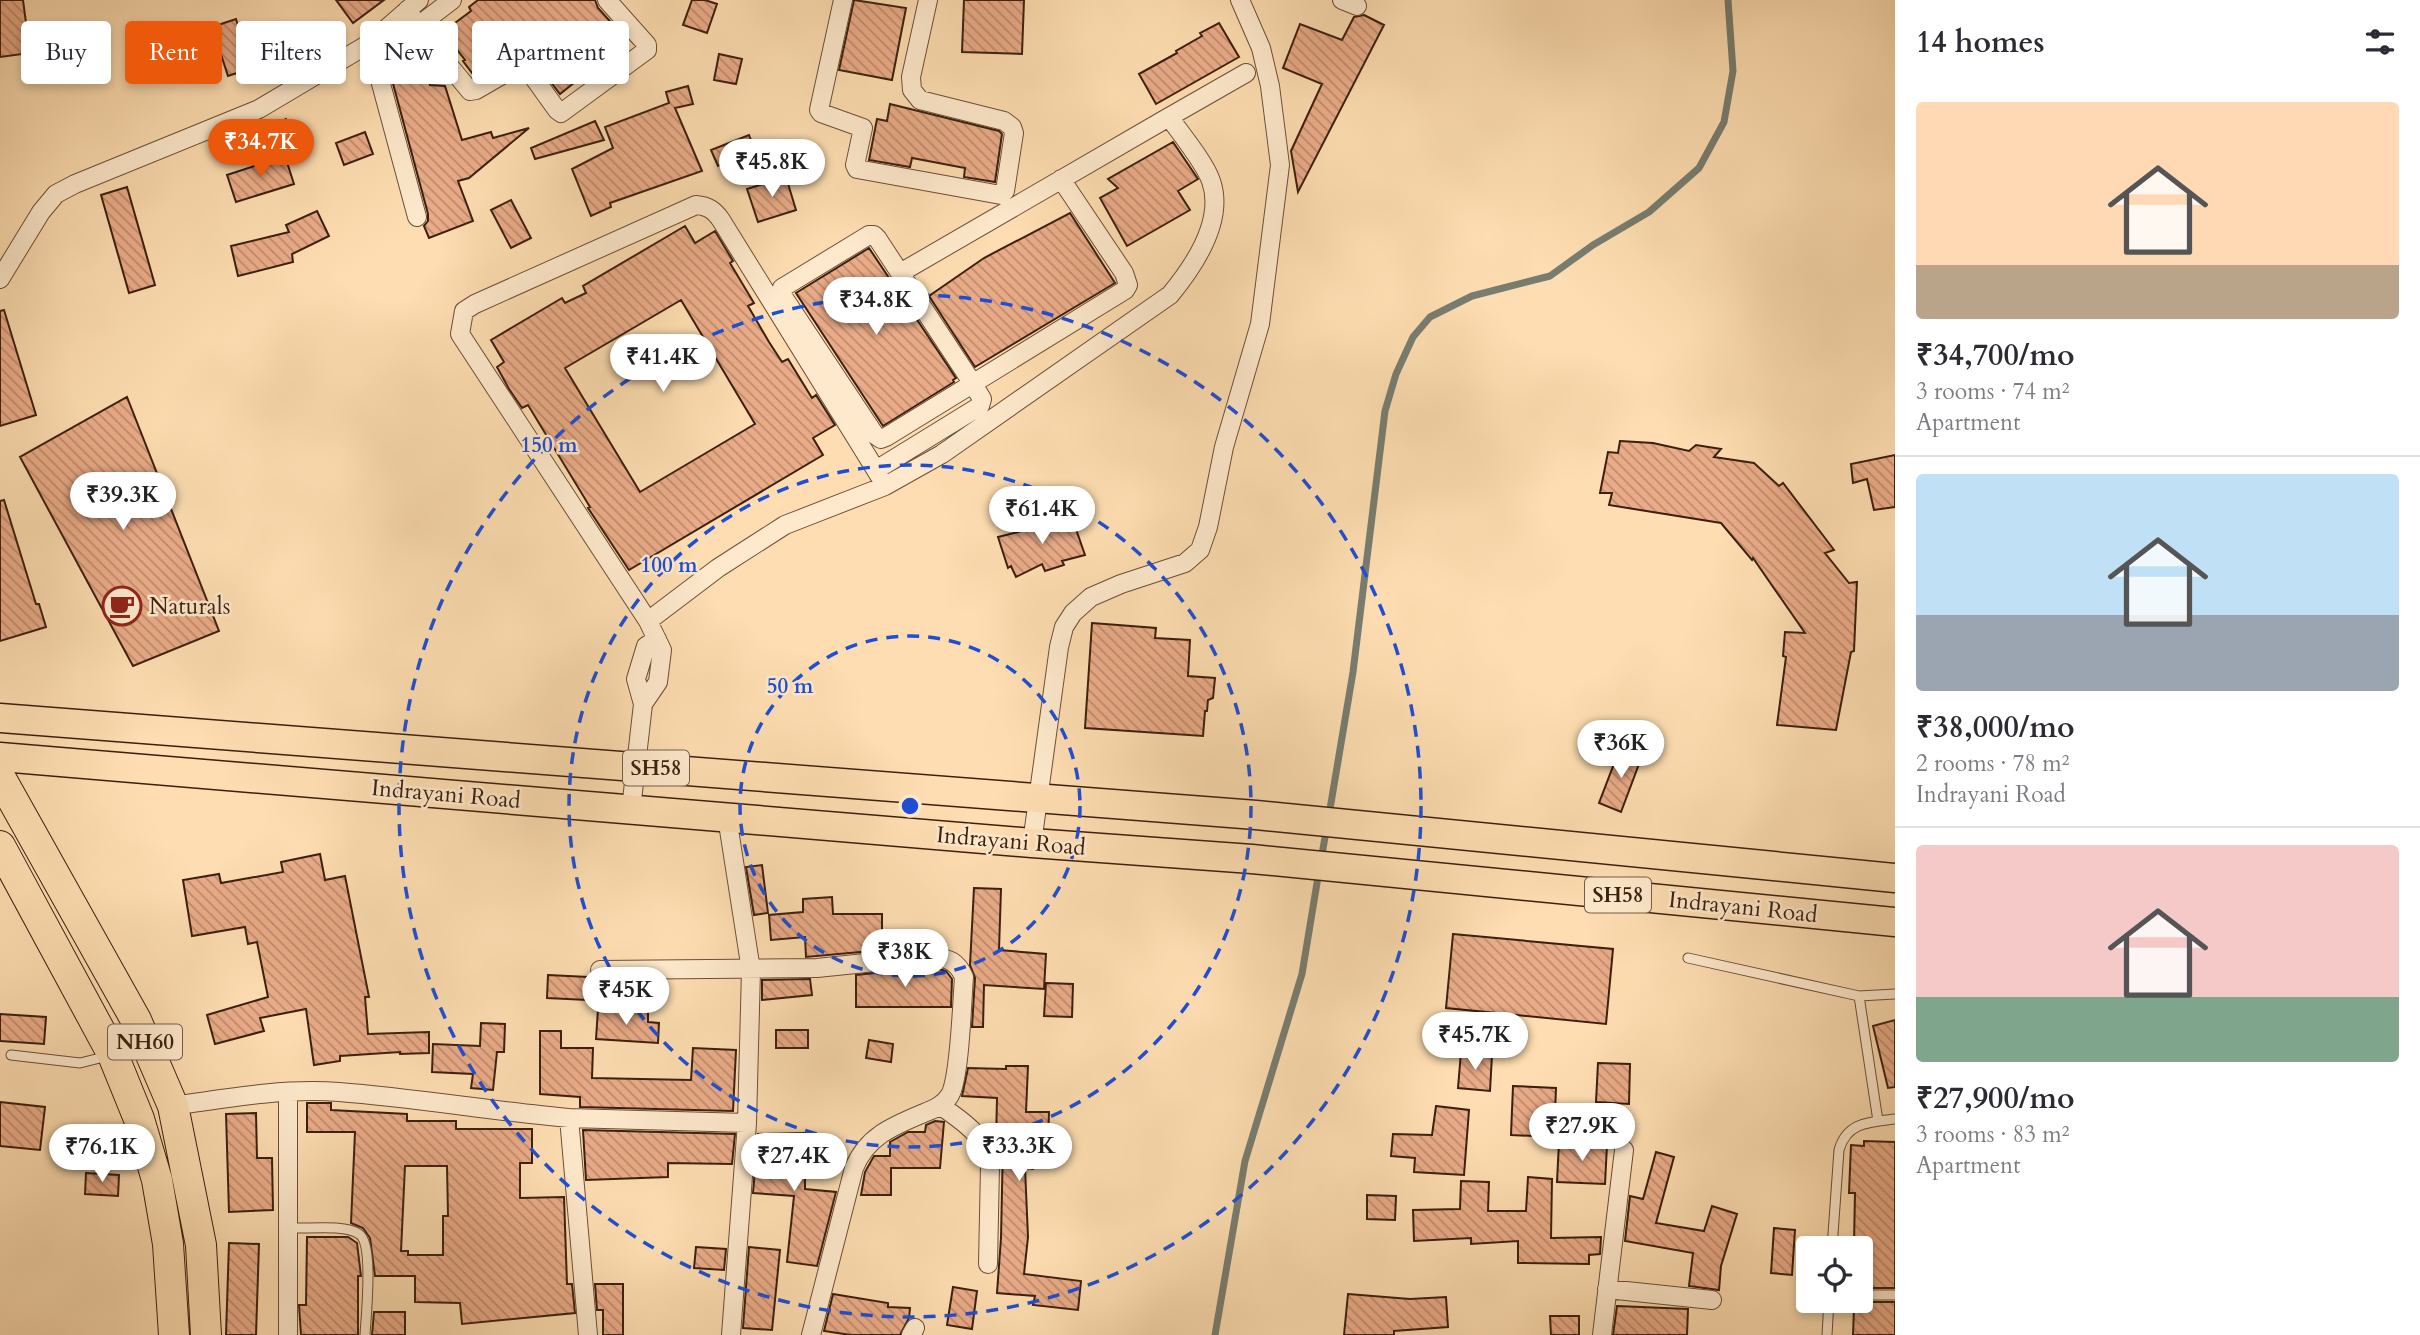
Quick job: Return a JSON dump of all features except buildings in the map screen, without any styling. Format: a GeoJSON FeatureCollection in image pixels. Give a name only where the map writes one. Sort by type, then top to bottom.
{"type":"FeatureCollection","features":[{"type":"Feature","properties":{"kind":"highway","name":"NH60"},"geometry":{"type":"LineString","coordinates":[[0,777],[136,1020],[173,1106],[201,1245],[206,1335]]}},
{"type":"Feature","properties":{"kind":"highway","name":"NH60"},"geometry":{"type":"LineString","coordinates":[[0,846],[113,1055],[139,1119],[157,1180],[168,1244],[174,1335]]}},
{"type":"Feature","properties":{"kind":"main road","name":"Indrayani Road"},"geometry":{"type":"LineString","coordinates":[[0,718],[1313,820],[1895,878]]}},
{"type":"Feature","properties":{"kind":"main road","name":"Indrayani Road"},"geometry":{"type":"LineString","coordinates":[[0,757],[1341,867],[1895,922]]}},
{"type":"Feature","properties":{"kind":"street"},"geometry":{"type":"LineString","coordinates":[[425,21],[452,0]]}},
{"type":"Feature","properties":{"kind":"street"},"geometry":{"type":"LineString","coordinates":[[458,76],[470,91],[477,90],[524,64],[561,113],[647,50],[647,45],[607,0]]}},
{"type":"Feature","properties":{"kind":"street"},"geometry":{"type":"LineString","coordinates":[[843,0],[819,110],[863,128],[855,165],[857,169],[1001,195],[1004,191],[1014,133],[1012,127],[1003,121],[920,100],[912,90],[911,77],[928,0]]}},
{"type":"Feature","properties":{"kind":"street"},"geometry":{"type":"LineString","coordinates":[[1032,843],[1064,627],[1073,613],[1090,597],[1185,563],[1200,550],[1208,527],[1224,447],[1260,324],[1280,165],[1270,86],[1261,48],[1240,0]]}},
{"type":"Feature","properties":{"kind":"street"},"geometry":{"type":"LineString","coordinates":[[395,21],[413,5]]}},
{"type":"Feature","properties":{"kind":"street"},"geometry":{"type":"LineString","coordinates":[[0,279],[41,212],[56,194],[259,108],[360,49]]}},
{"type":"Feature","properties":{"kind":"street"},"geometry":{"type":"LineString","coordinates":[[900,273],[1246,74]]}},
{"type":"Feature","properties":{"kind":"street"},"geometry":{"type":"LineString","coordinates":[[381,84],[417,217]]}},
{"type":"Feature","properties":{"kind":"street"},"geometry":{"type":"LineString","coordinates":[[648,621],[718,568],[785,525],[881,478],[942,454],[1170,295],[1204,246],[1214,194],[1211,179],[1169,117]]}},
{"type":"Feature","properties":{"kind":"street"},"geometry":{"type":"LineString","coordinates":[[881,478],[980,406],[982,399],[973,384],[877,237],[871,234],[785,286],[782,292],[878,438],[886,438],[973,384],[1125,290],[1128,285],[1124,273],[1061,179]]}},
{"type":"Feature","properties":{"kind":"street"},"geometry":{"type":"LineString","coordinates":[[631,809],[643,704],[636,679],[646,646],[657,639],[648,621],[460,334],[464,311],[696,205],[706,206],[715,211],[721,220],[881,478]]}},
{"type":"Feature","properties":{"kind":"street"},"geometry":{"type":"LineString","coordinates":[[727,817],[751,970],[747,1123],[731,1335]]}},
{"type":"Feature","properties":{"kind":"street"},"geometry":{"type":"LineString","coordinates":[[600,970],[817,968],[933,956],[950,959],[960,966],[964,976],[955,1077],[950,1095],[941,1105],[874,1138],[861,1151],[850,1180],[811,1335]]}},
{"type":"Feature","properties":{"kind":"street"},"geometry":{"type":"LineString","coordinates":[[288,1092],[288,1335]]}},
{"type":"Feature","properties":{"kind":"street"},"geometry":{"type":"LineString","coordinates":[[173,1106],[246,1095],[338,1092],[569,1118],[747,1123]]}},
{"type":"Feature","properties":{"kind":"street"},"geometry":{"type":"LineString","coordinates":[[941,1105],[970,1127],[981,1139],[987,1152],[990,1166],[988,1264]]}},
{"type":"Feature","properties":{"kind":"street"},"geometry":{"type":"LineString","coordinates":[[569,1118],[588,1335]]}},
{"type":"Feature","properties":{"kind":"street"},"geometry":{"type":"LineString","coordinates":[[1602,1335],[1624,1150]]}},
{"type":"Feature","properties":{"kind":"street"},"geometry":{"type":"LineString","coordinates":[[1607,1289],[1712,1300]]}},
{"type":"Feature","properties":{"kind":"lane"},"geometry":{"type":"LineString","coordinates":[[1688,958],[1859,996],[1895,994]]}},
{"type":"Feature","properties":{"kind":"lane"},"geometry":{"type":"LineString","coordinates":[[1859,996],[1878,1121]]}},
{"type":"Feature","properties":{"kind":"lane"},"geometry":{"type":"LineString","coordinates":[[11,1055],[80,1063],[113,1055]]}},
{"type":"Feature","properties":{"kind":"lane"},"geometry":{"type":"LineString","coordinates":[[1833,1236],[1839,1150],[1843,1136],[1857,1126],[1895,1119]]}},
{"type":"Feature","properties":{"kind":"lane"},"geometry":{"type":"LineString","coordinates":[[289,1228],[347,1229],[359,1233],[365,1239],[368,1253],[365,1335]]}},
{"type":"Feature","properties":{"kind":"lane"},"geometry":{"type":"LineString","coordinates":[[1873,1294],[1895,1294]]}},
{"type":"Feature","properties":{"kind":"lane"},"geometry":{"type":"LineString","coordinates":[[1827,1335],[1828,1313]]}},
{"type":"Feature","properties":{"kind":"waterway"},"geometry":{"type":"LineString","coordinates":[[1329,815],[1353,672],[1385,411],[1396,374],[1413,337],[1430,317],[1472,296],[1550,276],[1593,245],[1649,212],[1699,168],[1724,122],[1733,71],[1728,0]]}},
{"type":"Feature","properties":{"kind":"waterway"},"geometry":{"type":"LineString","coordinates":[[1321,860],[1327,826]]}},
{"type":"Feature","properties":{"kind":"waterway"},"geometry":{"type":"LineString","coordinates":[[1215,1335],[1245,1161],[1302,974],[1319,871]]}},
{"type":"Feature","properties":{"kind":"place","name":"Naturals"},"geometry":{"type":"Point","coordinates":[122,606]}}]}
